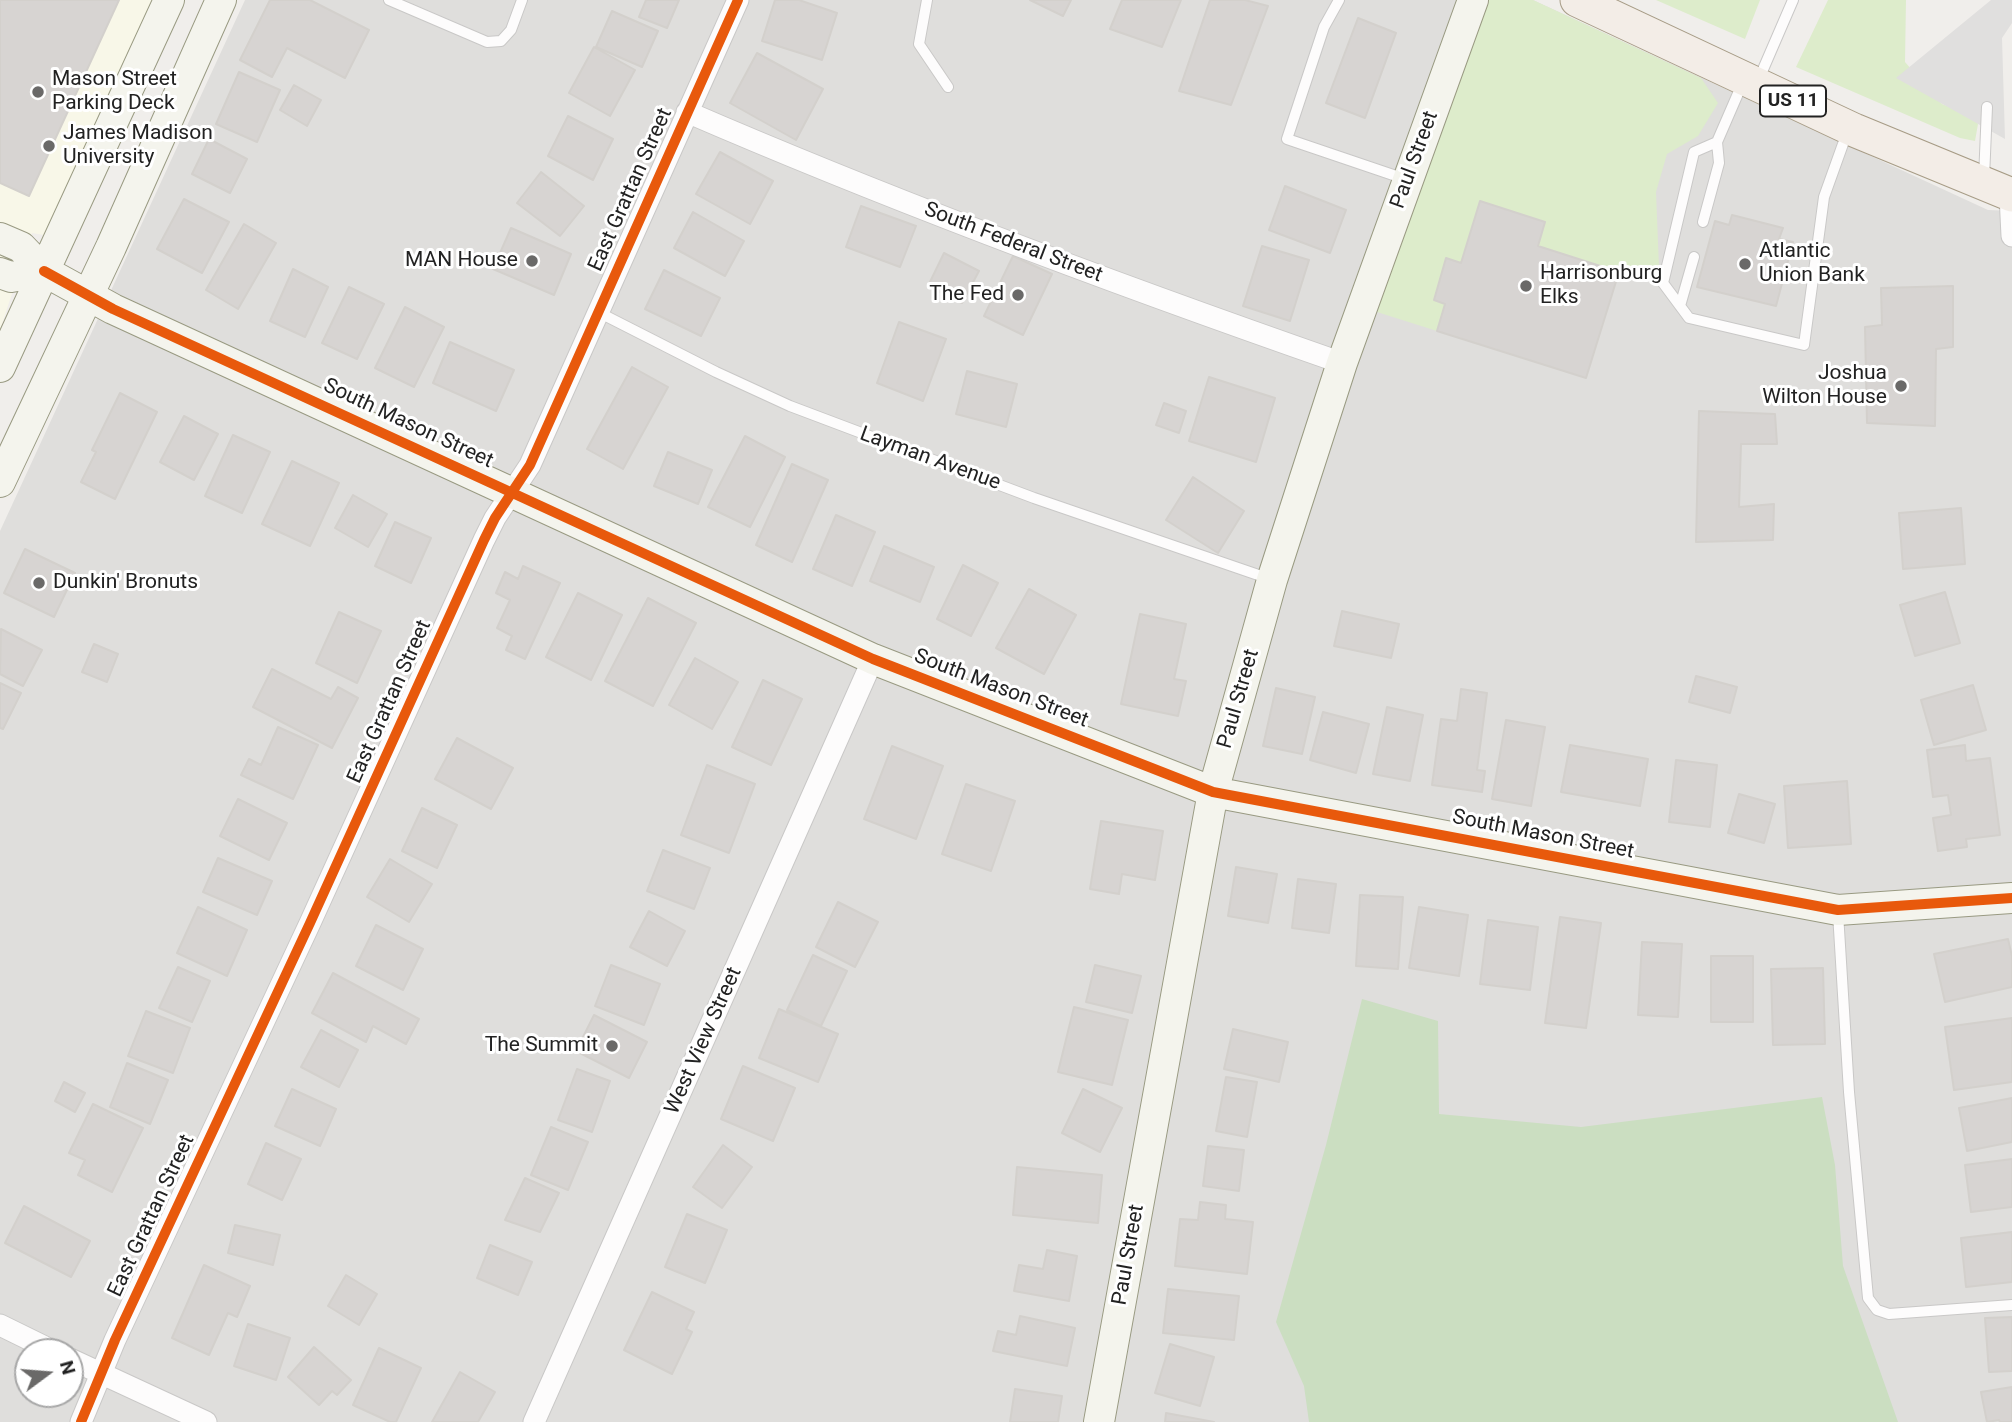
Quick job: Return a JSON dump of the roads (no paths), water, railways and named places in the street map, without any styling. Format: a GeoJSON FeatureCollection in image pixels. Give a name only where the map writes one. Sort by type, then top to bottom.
{"type":"FeatureCollection","features":[{"type":"Feature","properties":{"kind":"main road"},"geometry":{"type":"LineString","coordinates":[[0,367],[169,0]]}},
{"type":"Feature","properties":{"kind":"main road"},"geometry":{"type":"LineString","coordinates":[[0,482],[221,0]]}},
{"type":"Feature","properties":{"kind":"main road","name":"Paul Street"},"geometry":{"type":"LineString","coordinates":[[1099,1422],[1213,792],[1272,580],[1342,363],[1473,0]]}},
{"type":"Feature","properties":{"kind":"main road","name":"US 11"},"geometry":{"type":"LineString","coordinates":[[1577,0],[1849,128],[2002,191]]}},
{"type":"Feature","properties":{"kind":"main road","name":"South Mason Street"},"geometry":{"type":"LineString","coordinates":[[0,238],[20,247],[44,271],[113,309],[873,659],[1213,792],[1838,910],[2012,898]]}},
{"type":"Feature","properties":{"kind":"main road"},"geometry":{"type":"LineString","coordinates":[[0,273],[11,277],[44,271]]}},
{"type":"Feature","properties":{"kind":"street","name":"East Grattan Street"},"geometry":{"type":"LineString","coordinates":[[81,1422],[484,540],[495,518],[530,465],[738,0]]}},
{"type":"Feature","properties":{"kind":"street","name":"South Federal Street"},"geometry":{"type":"LineString","coordinates":[[687,112],[797,159],[1053,259],[1342,363]]}},
{"type":"Feature","properties":{"kind":"street"},"geometry":{"type":"LineString","coordinates":[[2002,191],[2012,236]]}},
{"type":"Feature","properties":{"kind":"street","name":"West View Street"},"geometry":{"type":"LineString","coordinates":[[534,1422],[873,659]]}},
{"type":"Feature","properties":{"kind":"street"},"geometry":{"type":"LineString","coordinates":[[0,1325],[26,1338]]}},
{"type":"Feature","properties":{"kind":"street"},"geometry":{"type":"LineString","coordinates":[[84,1366],[206,1422]]}},
{"type":"Feature","properties":{"kind":"lane"},"geometry":{"type":"LineString","coordinates":[[390,0],[405,4],[487,42],[501,41],[511,30],[522,0]]}},
{"type":"Feature","properties":{"kind":"lane"},"geometry":{"type":"LineString","coordinates":[[927,0],[919,44],[948,87]]}},
{"type":"Feature","properties":{"kind":"lane"},"geometry":{"type":"LineString","coordinates":[[1339,0],[1324,27],[1287,139],[1408,180]]}},
{"type":"Feature","properties":{"kind":"lane"},"geometry":{"type":"LineString","coordinates":[[1703,222],[1719,163],[1717,142],[1793,0]]}},
{"type":"Feature","properties":{"kind":"lane"},"geometry":{"type":"LineString","coordinates":[[1987,107],[2002,191]]}},
{"type":"Feature","properties":{"kind":"lane"},"geometry":{"type":"LineString","coordinates":[[1717,142],[1694,152],[1663,283],[1689,318],[1804,345],[1825,197],[1849,128]]}},
{"type":"Feature","properties":{"kind":"lane"},"geometry":{"type":"LineString","coordinates":[[1680,306],[1694,257]]}},
{"type":"Feature","properties":{"kind":"lane","name":"Layman Avenue"},"geometry":{"type":"LineString","coordinates":[[598,312],[790,406],[1034,498],[1272,580]]}},
{"type":"Feature","properties":{"kind":"lane"},"geometry":{"type":"LineString","coordinates":[[1838,910],[1849,1092],[1868,1298],[1877,1310],[1889,1314],[2012,1305]]}},
{"type":"Feature","properties":{"kind":"place","name":"Mason Street Parking Deck"},"geometry":{"type":"Point","coordinates":[38,92]}},
{"type":"Feature","properties":{"kind":"place","name":"James Madison University"},"geometry":{"type":"Point","coordinates":[49,146]}},
{"type":"Feature","properties":{"kind":"place","name":"MAN House"},"geometry":{"type":"Point","coordinates":[532,261]}},
{"type":"Feature","properties":{"kind":"place","name":"Atlantic Union Bank"},"geometry":{"type":"Point","coordinates":[1745,264]}},
{"type":"Feature","properties":{"kind":"place","name":"Harrisonburg Elks"},"geometry":{"type":"Point","coordinates":[1526,286]}},
{"type":"Feature","properties":{"kind":"place","name":"The Fed"},"geometry":{"type":"Point","coordinates":[1018,295]}},
{"type":"Feature","properties":{"kind":"place","name":"Joshua Wilton House"},"geometry":{"type":"Point","coordinates":[1901,386]}},
{"type":"Feature","properties":{"kind":"place","name":"Dunkin' Bronuts"},"geometry":{"type":"Point","coordinates":[39,583]}},
{"type":"Feature","properties":{"kind":"place","name":"The Summit"},"geometry":{"type":"Point","coordinates":[612,1046]}}]}
